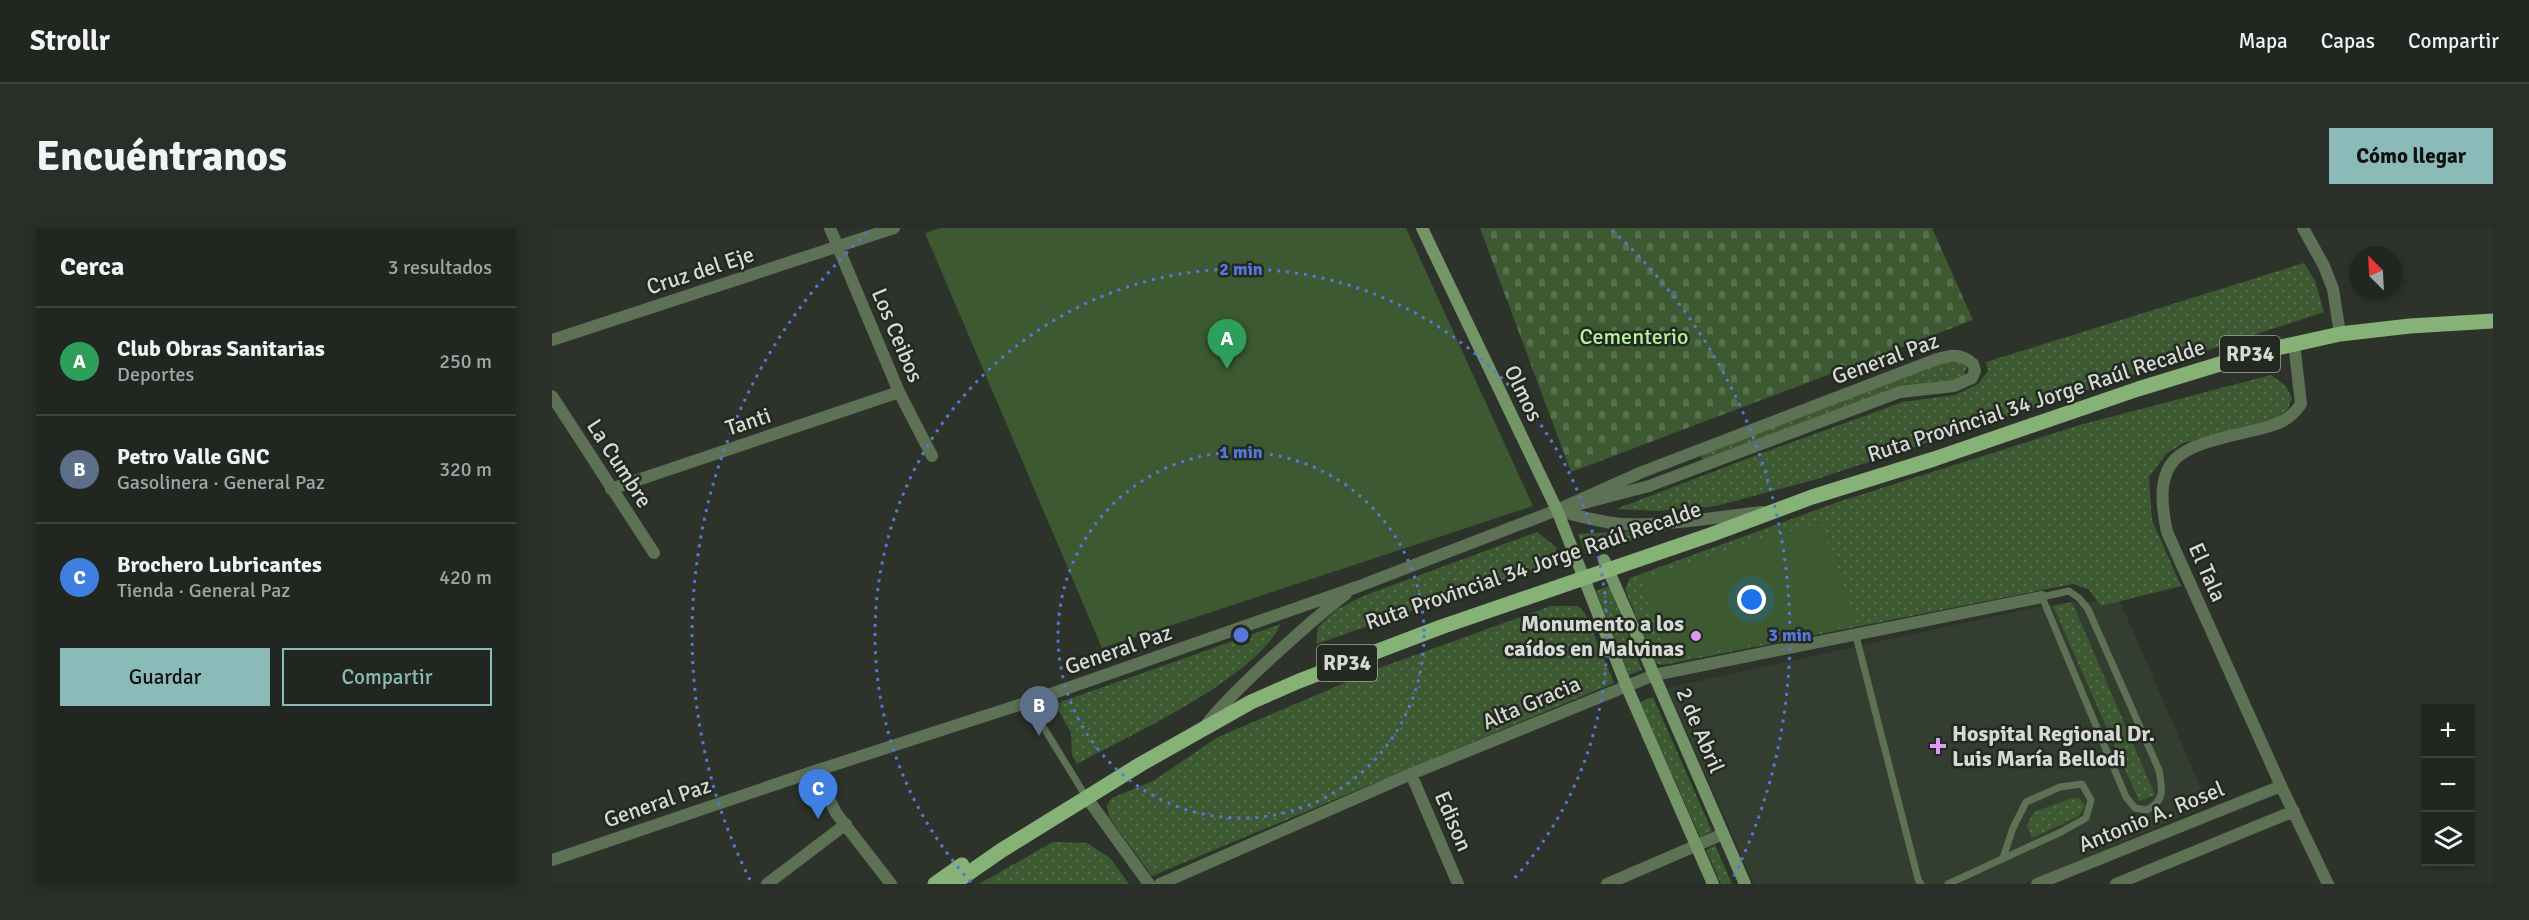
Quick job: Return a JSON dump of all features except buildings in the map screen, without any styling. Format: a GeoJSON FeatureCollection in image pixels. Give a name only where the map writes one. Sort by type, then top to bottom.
{"type":"FeatureCollection","features":[{"type":"Feature","properties":{"kind":"main road","name":"Ruta Provincial 34 Jorge Raúl Recalde"},"geometry":{"type":"LineString","coordinates":[[935,884],[998,841],[1251,702],[1299,681],[1708,527],[1775,511],[2138,389],[2294,343],[2340,334],[2410,326],[2493,321]]}},
{"type":"Feature","properties":{"kind":"main road","name":"Ruta Provincial 34 Jorge Raúl Recalde"},"geometry":{"type":"LineString","coordinates":[[953,884],[1085,794],[1217,711],[1297,672],[1583,573]]}},
{"type":"Feature","properties":{"kind":"street","name":"Los Ceibos"},"geometry":{"type":"LineString","coordinates":[[830,228],[899,393],[932,456]]}},
{"type":"Feature","properties":{"kind":"street","name":"Cruz del Eje"},"geometry":{"type":"LineString","coordinates":[[552,340],[894,228]]}},
{"type":"Feature","properties":{"kind":"street","name":"Olmos"},"geometry":{"type":"LineString","coordinates":[[1422,228],[1557,510],[1583,573]]}},
{"type":"Feature","properties":{"kind":"street"},"geometry":{"type":"LineString","coordinates":[[2303,228],[2324,266],[2333,289],[2340,334]]}},
{"type":"Feature","properties":{"kind":"street","name":"El Tala"},"geometry":{"type":"LineString","coordinates":[[2294,343],[2301,404],[2292,417],[2278,424],[2192,446],[2173,461],[2163,478],[2161,504],[2167,532],[2281,786],[2328,884]]}},
{"type":"Feature","properties":{"kind":"street","name":"General Paz"},"geometry":{"type":"LineString","coordinates":[[552,860],[1028,702],[1357,586],[1557,510],[1642,472],[1929,362],[1947,356],[1960,355],[1973,364],[1975,371],[1972,378],[1954,386],[1900,392],[1649,486],[1557,510]]}},
{"type":"Feature","properties":{"kind":"street","name":"Tanti"},"geometry":{"type":"LineString","coordinates":[[611,489],[899,393]]}},
{"type":"Feature","properties":{"kind":"street","name":"La Cumbre"},"geometry":{"type":"LineString","coordinates":[[552,396],[654,553]]}},
{"type":"Feature","properties":{"kind":"street"},"geometry":{"type":"LineString","coordinates":[[1557,510],[1596,521],[1623,524],[1659,523],[1775,511]]}},
{"type":"Feature","properties":{"kind":"street","name":"2 de Abril"},"geometry":{"type":"LineString","coordinates":[[1606,564],[1745,884]]}},
{"type":"Feature","properties":{"kind":"street"},"geometry":{"type":"LineString","coordinates":[[1583,573],[1626,685],[1694,846],[1713,884]]}},
{"type":"Feature","properties":{"kind":"street"},"geometry":{"type":"LineString","coordinates":[[1206,726],[1217,711],[1314,619],[1357,586]]}},
{"type":"Feature","properties":{"kind":"street","name":"Alta Gracia"},"geometry":{"type":"LineString","coordinates":[[1160,884],[1411,774],[1654,675],[2042,597]]}},
{"type":"Feature","properties":{"kind":"street"},"geometry":{"type":"LineString","coordinates":[[815,771],[836,813],[891,884]]}},
{"type":"Feature","properties":{"kind":"street","name":"Edison"},"geometry":{"type":"LineString","coordinates":[[1411,774],[1458,884]]}},
{"type":"Feature","properties":{"kind":"street","name":"Antonio A. Rosel"},"geometry":{"type":"LineString","coordinates":[[2037,884],[2281,786]]}},
{"type":"Feature","properties":{"kind":"street"},"geometry":{"type":"LineString","coordinates":[[1085,794],[1149,884]]}},
{"type":"Feature","properties":{"kind":"street"},"geometry":{"type":"LineString","coordinates":[[2116,884],[2294,811]]}},
{"type":"Feature","properties":{"kind":"street"},"geometry":{"type":"LineString","coordinates":[[767,884],[846,824]]}},
{"type":"Feature","properties":{"kind":"street"},"geometry":{"type":"LineString","coordinates":[[1607,884],[1723,834]]}},
{"type":"Feature","properties":{"kind":"lane"},"geometry":{"type":"LineString","coordinates":[[2068,591],[2079,598],[2088,609],[2159,770],[2163,791],[2157,805],[2147,810],[2135,808],[2126,797],[2042,597],[2068,591]]}},
{"type":"Feature","properties":{"kind":"lane"},"geometry":{"type":"LineString","coordinates":[[1856,636],[1918,879],[1922,884]]}},
{"type":"Feature","properties":{"kind":"lane"},"geometry":{"type":"LineString","coordinates":[[1028,702],[1085,794]]}},
{"type":"Feature","properties":{"kind":"lane"},"geometry":{"type":"LineString","coordinates":[[1948,884],[2061,832],[2086,818],[2091,800],[2082,784],[2060,787],[2026,802],[2013,828],[2003,858]]}},
{"type":"Feature","properties":{"kind":"shaded area","name":"Hospital Regional Dr. Luis María Bellodi"},"geometry":{"type":"Polygon","coordinates":[[[2120,601],[2208,805],[2025,884],[1754,884],[1667,688],[2032,608],[2072,602],[2120,601]]]}},
{"type":"Feature","properties":{"kind":"green space"},"geometry":{"type":"Polygon","coordinates":[[[941,228],[1406,228],[1533,506],[1102,648],[925,233],[941,228]]]}},
{"type":"Feature","properties":{"kind":"green space","name":"Cementerio"},"geometry":{"type":"Polygon","coordinates":[[[1480,228],[1932,228],[1973,320],[1571,472],[1480,228]]]}},
{"type":"Feature","properties":{"kind":"green space"},"geometry":{"type":"Polygon","coordinates":[[[2304,263],[2315,281],[2324,312],[1817,479],[1716,506],[1657,511],[1616,509],[1903,402],[1955,395],[1978,384],[1988,371],[1986,362],[2304,263]]]}},
{"type":"Feature","properties":{"kind":"green space"},"geometry":{"type":"Polygon","coordinates":[[[1963,361],[1966,368],[1964,377],[1702,460],[1700,454],[1940,363],[1963,361]]]}},
{"type":"Feature","properties":{"kind":"green space"},"geometry":{"type":"Polygon","coordinates":[[[2271,375],[2285,385],[2292,398],[2288,409],[2276,418],[2184,443],[2167,453],[2149,477],[2152,520],[2181,586],[2101,606],[2088,589],[2073,584],[1663,665],[1655,663],[1625,589],[1630,578],[1838,502],[2080,425],[2271,375]]]}},
{"type":"Feature","properties":{"kind":"green space"},"geometry":{"type":"Polygon","coordinates":[[[1820,522],[1855,624],[1671,660],[1641,578],[1820,522]]]}},
{"type":"Feature","properties":{"kind":"green space"},"geometry":{"type":"Polygon","coordinates":[[[1670,529],[1586,554],[1578,534],[1670,529]]]}},
{"type":"Feature","properties":{"kind":"green space"},"geometry":{"type":"Polygon","coordinates":[[[1537,532],[1556,547],[1557,559],[1546,565],[1316,644],[1318,627],[1336,610],[1363,596],[1537,532]]]}},
{"type":"Feature","properties":{"kind":"green space"},"geometry":{"type":"Polygon","coordinates":[[[1609,586],[1642,670],[1629,675],[1596,591],[1609,586]]]}},
{"type":"Feature","properties":{"kind":"green space"},"geometry":{"type":"Polygon","coordinates":[[[2072,602],[2155,795],[2139,801],[2053,606],[2072,602]]]}},
{"type":"Feature","properties":{"kind":"green space"},"geometry":{"type":"Polygon","coordinates":[[[1551,606],[1578,606],[1585,613],[1614,683],[1152,876],[1109,817],[1107,805],[1112,798],[1153,781],[1218,737],[1382,667],[1551,606]]]}},
{"type":"Feature","properties":{"kind":"green space"},"geometry":{"type":"Polygon","coordinates":[[[1281,624],[1267,645],[1220,685],[1159,721],[1077,764],[1072,755],[1071,733],[1055,704],[1281,624]]]}},
{"type":"Feature","properties":{"kind":"green space"},"geometry":{"type":"Polygon","coordinates":[[[1653,697],[1712,831],[1700,837],[1640,702],[1653,697]]]}},
{"type":"Feature","properties":{"kind":"green space"},"geometry":{"type":"Polygon","coordinates":[[[2072,798],[2080,799],[2085,806],[2079,816],[2032,838],[2027,825],[2034,812],[2072,798]]]}},
{"type":"Feature","properties":{"kind":"green space"},"geometry":{"type":"Polygon","coordinates":[[[1053,842],[1087,843],[1110,858],[1129,884],[979,884],[1053,842]]]}},
{"type":"Feature","properties":{"kind":"green space"},"geometry":{"type":"Polygon","coordinates":[[[1715,845],[1732,884],[1721,884],[1706,850],[1715,845]]]}},
{"type":"Feature","properties":{"kind":"place","name":"Club Obras Sanitarias"},"geometry":{"type":"Point","coordinates":[1227,369]}},
{"type":"Feature","properties":{"kind":"place","name":"Monumento a los caídos en Malvinas"},"geometry":{"type":"Point","coordinates":[1696,636]}},
{"type":"Feature","properties":{"kind":"place","name":"Petro Valle GNC"},"geometry":{"type":"Point","coordinates":[1039,736]}},
{"type":"Feature","properties":{"kind":"place","name":"Hospital Regional Dr. Luis María Bellodi"},"geometry":{"type":"Point","coordinates":[1938,746]}},
{"type":"Feature","properties":{"kind":"place","name":"Brochero Lubricantes"},"geometry":{"type":"Point","coordinates":[818,819]}}]}
